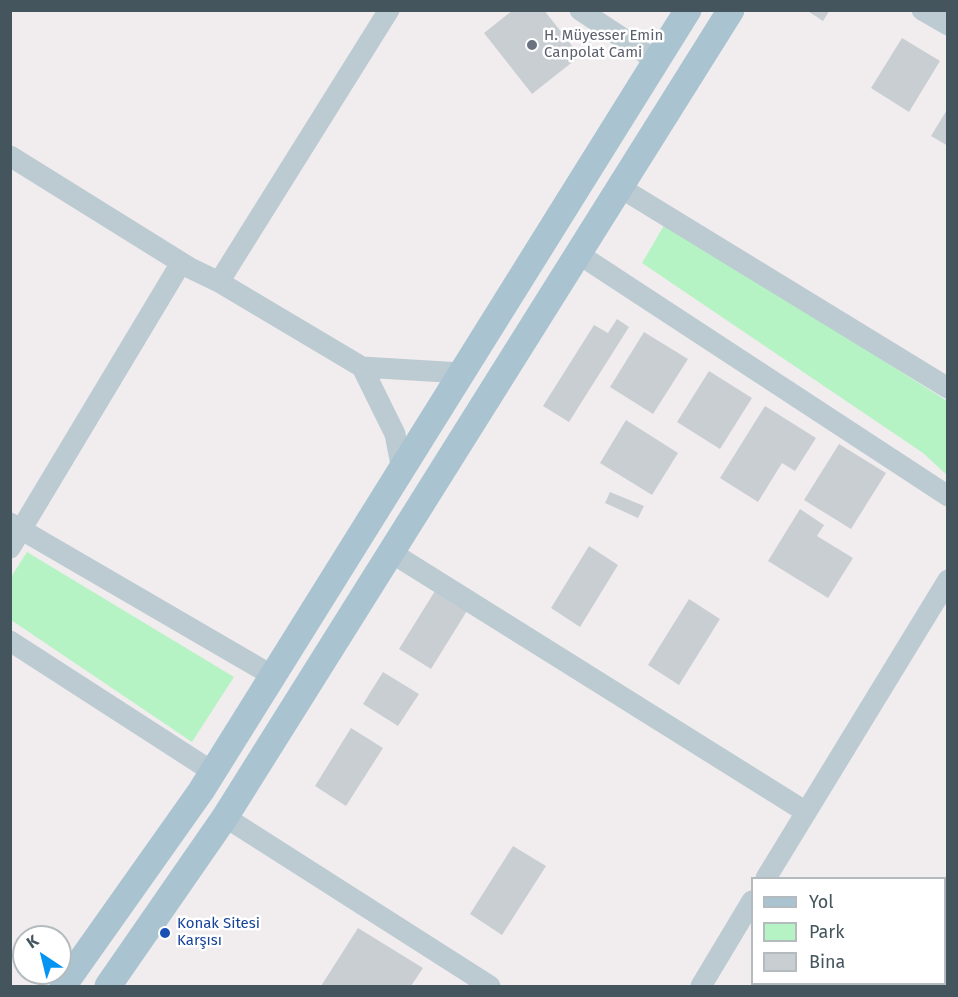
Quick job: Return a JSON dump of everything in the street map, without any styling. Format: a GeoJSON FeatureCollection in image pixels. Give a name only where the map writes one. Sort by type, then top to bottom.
{"type":"FeatureCollection","features":[{"type":"Feature","properties":{"kind":"main road"},"geometry":{"type":"LineString","coordinates":[[63,987],[213,772],[688,10]]}},
{"type":"Feature","properties":{"kind":"main road"},"geometry":{"type":"LineString","coordinates":[[108,987],[225,817],[580,255],[731,10]]}},
{"type":"Feature","properties":{"kind":"street"},"geometry":{"type":"LineString","coordinates":[[219,282],[389,10]]}},
{"type":"Feature","properties":{"kind":"street"},"geometry":{"type":"LineString","coordinates":[[580,10],[657,62]]}},
{"type":"Feature","properties":{"kind":"street"},"geometry":{"type":"LineString","coordinates":[[922,10],[948,25]]}},
{"type":"Feature","properties":{"kind":"street"},"geometry":{"type":"LineString","coordinates":[[10,156],[181,263],[219,282],[362,367],[462,373]]}},
{"type":"Feature","properties":{"kind":"street"},"geometry":{"type":"LineString","coordinates":[[621,188],[948,388]]}},
{"type":"Feature","properties":{"kind":"street"},"geometry":{"type":"LineString","coordinates":[[580,255],[948,496]]}},
{"type":"Feature","properties":{"kind":"street"},"geometry":{"type":"LineString","coordinates":[[10,548],[16,526],[181,263]]}},
{"type":"Feature","properties":{"kind":"street"},"geometry":{"type":"LineString","coordinates":[[362,367],[395,434],[402,470]]}},
{"type":"Feature","properties":{"kind":"street"},"geometry":{"type":"LineString","coordinates":[[16,526],[273,676]]}},
{"type":"Feature","properties":{"kind":"street"},"geometry":{"type":"LineString","coordinates":[[392,553],[806,812]]}},
{"type":"Feature","properties":{"kind":"street"},"geometry":{"type":"LineString","coordinates":[[767,877],[948,580]]}},
{"type":"Feature","properties":{"kind":"street"},"geometry":{"type":"LineString","coordinates":[[10,641],[213,772]]}},
{"type":"Feature","properties":{"kind":"street"},"geometry":{"type":"LineString","coordinates":[[225,817],[490,987]]}},
{"type":"Feature","properties":{"kind":"street"},"geometry":{"type":"LineString","coordinates":[[701,987],[751,903]]}},
{"type":"Feature","properties":{"kind":"green space"},"geometry":{"type":"Polygon","coordinates":[[[666,222],[947,401],[947,475],[923,453],[642,263],[666,222]]]}},
{"type":"Feature","properties":{"kind":"green space"},"geometry":{"type":"Polygon","coordinates":[[[27,552],[234,677],[192,742],[11,620],[11,577],[27,552]]]}},
{"type":"Feature","properties":{"kind":"building","name":"H. Müyesser Emin Canpolat Cami"},"geometry":{"type":"Polygon","coordinates":[[[513,10],[544,10],[580,56],[532,94],[484,33],[513,10]]]}},
{"type":"Feature","properties":{"kind":"building"},"geometry":{"type":"Polygon","coordinates":[[[806,10],[830,10],[823,21],[806,10]]]}},
{"type":"Feature","properties":{"kind":"building"},"geometry":{"type":"Polygon","coordinates":[[[902,38],[940,61],[909,112],[871,88],[902,38]]]}},
{"type":"Feature","properties":{"kind":"building"},"geometry":{"type":"Polygon","coordinates":[[[948,108],[948,146],[931,136],[948,108]]]}},
{"type":"Feature","properties":{"kind":"building"},"geometry":{"type":"Polygon","coordinates":[[[617,319],[629,327],[569,422],[543,406],[594,325],[608,333],[617,319]]]}},
{"type":"Feature","properties":{"kind":"building"},"geometry":{"type":"Polygon","coordinates":[[[644,332],[688,359],[653,414],[610,387],[644,332]]]}},
{"type":"Feature","properties":{"kind":"building"},"geometry":{"type":"Polygon","coordinates":[[[709,371],[752,398],[720,449],[677,422],[709,371]]]}},
{"type":"Feature","properties":{"kind":"building"},"geometry":{"type":"Polygon","coordinates":[[[765,406],[816,438],[795,471],[782,463],[758,502],[720,478],[765,406]]]}},
{"type":"Feature","properties":{"kind":"building"},"geometry":{"type":"Polygon","coordinates":[[[626,420],[678,453],[652,495],[600,463],[626,420]]]}},
{"type":"Feature","properties":{"kind":"building"},"geometry":{"type":"Polygon","coordinates":[[[839,444],[886,473],[851,529],[804,500],[839,444]]]}},
{"type":"Feature","properties":{"kind":"building"},"geometry":{"type":"Polygon","coordinates":[[[610,492],[644,506],[638,518],[605,503],[610,492]]]}},
{"type":"Feature","properties":{"kind":"building"},"geometry":{"type":"Polygon","coordinates":[[[800,509],[824,525],[817,536],[853,558],[828,598],[768,561],[800,509]]]}},
{"type":"Feature","properties":{"kind":"building"},"geometry":{"type":"Polygon","coordinates":[[[589,546],[618,565],[580,627],[551,608],[589,546]]]}},
{"type":"Feature","properties":{"kind":"building"},"geometry":{"type":"Polygon","coordinates":[[[438,586],[470,606],[431,669],[399,649],[438,586]]]}},
{"type":"Feature","properties":{"kind":"building"},"geometry":{"type":"Polygon","coordinates":[[[689,599],[720,619],[679,685],[648,665],[689,599]]]}},
{"type":"Feature","properties":{"kind":"building"},"geometry":{"type":"Polygon","coordinates":[[[383,672],[419,694],[398,726],[363,704],[383,672]]]}},
{"type":"Feature","properties":{"kind":"building"},"geometry":{"type":"Polygon","coordinates":[[[351,728],[383,748],[346,806],[315,786],[351,728]]]}},
{"type":"Feature","properties":{"kind":"building"},"geometry":{"type":"Polygon","coordinates":[[[513,846],[546,866],[502,935],[470,914],[513,846]]]}},
{"type":"Feature","properties":{"kind":"building"},"geometry":{"type":"Polygon","coordinates":[[[358,928],[423,968],[411,986],[321,986],[358,928]]]}},
{"type":"Feature","properties":{"kind":"place","name":"H. Müyesser Emin Canpolat Cami"},"geometry":{"type":"Point","coordinates":[532,45]}},
{"type":"Feature","properties":{"kind":"place","name":"Konak Sitesi Karşısı"},"geometry":{"type":"Point","coordinates":[165,933]}}]}
